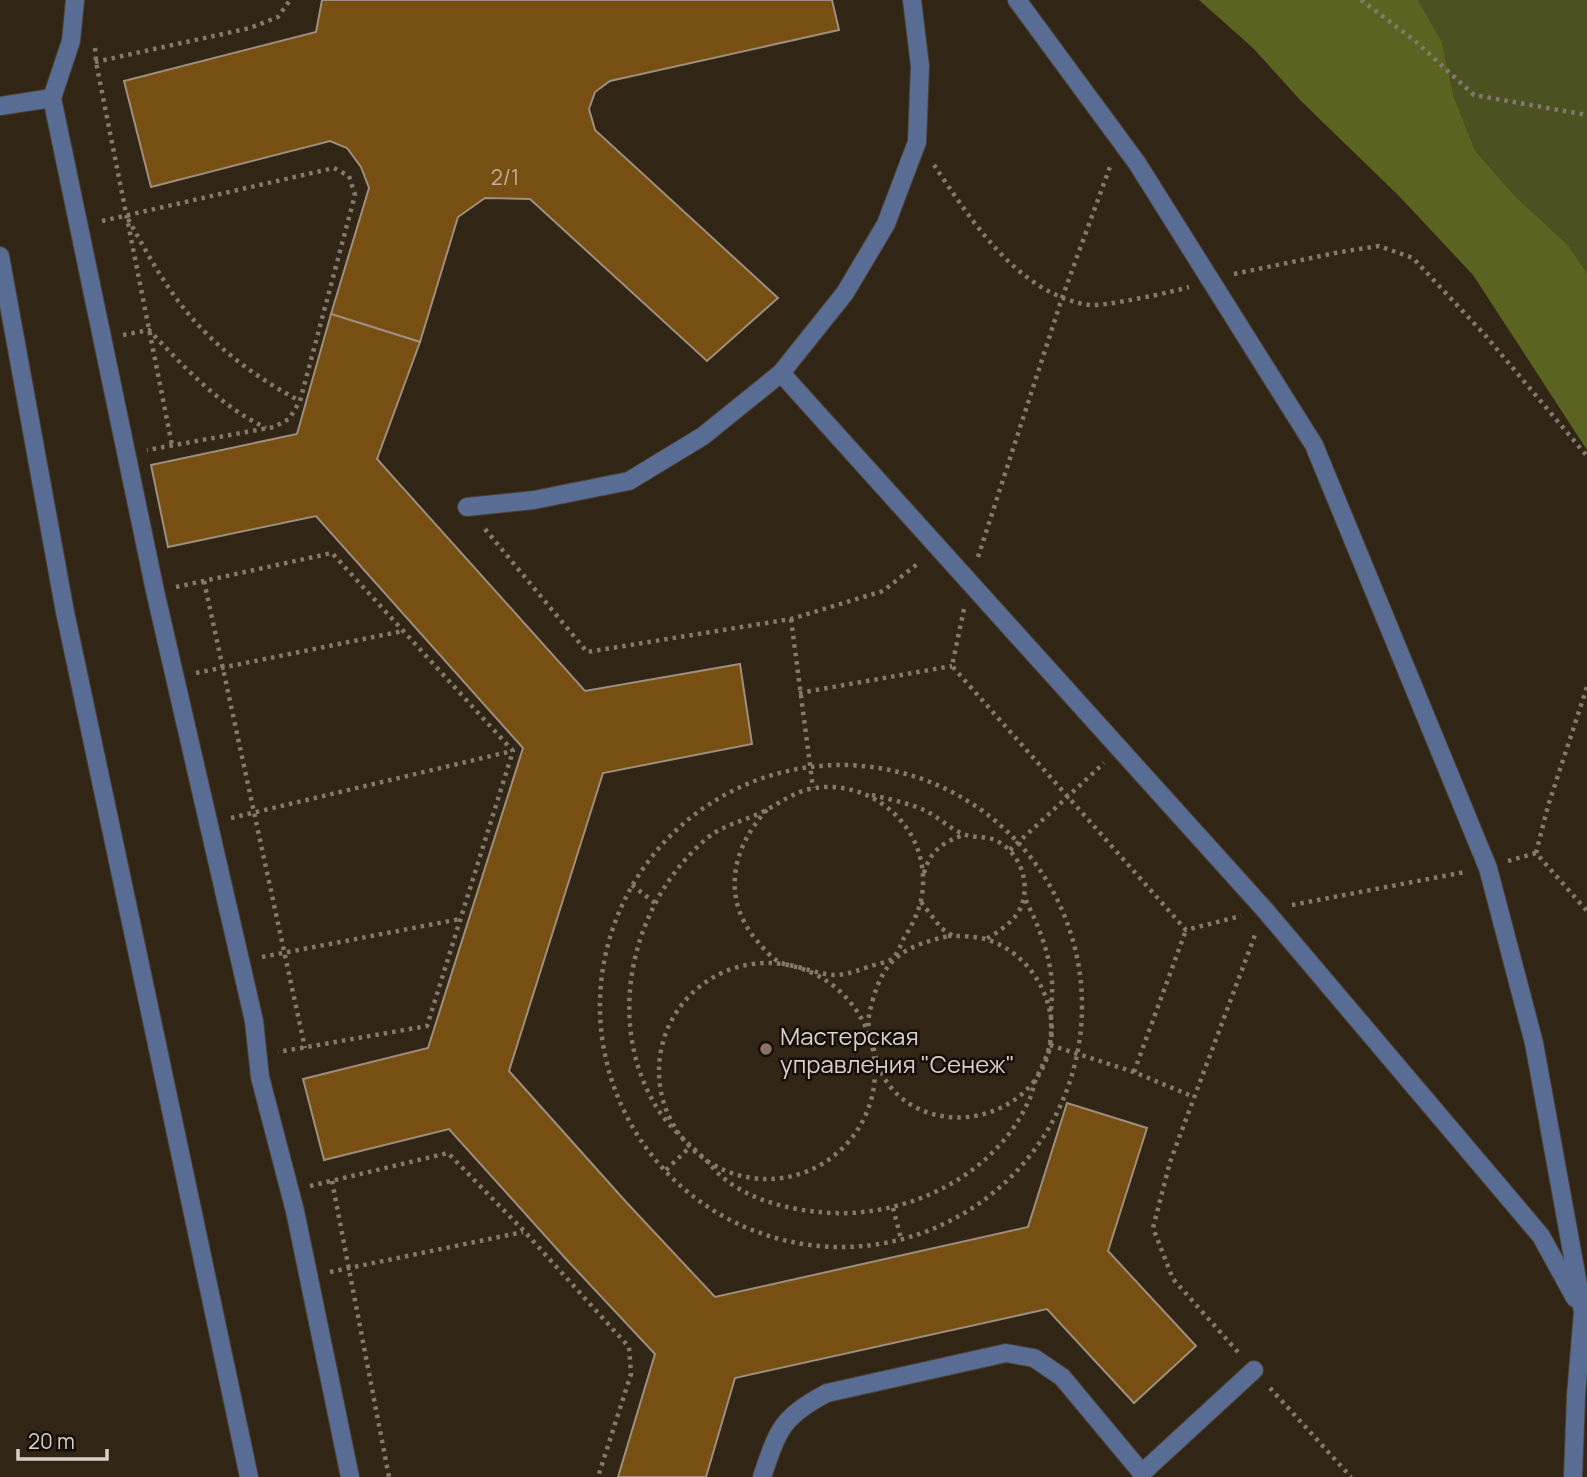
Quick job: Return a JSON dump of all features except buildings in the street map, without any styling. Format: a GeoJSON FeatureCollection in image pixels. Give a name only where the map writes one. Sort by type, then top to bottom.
{"type":"FeatureCollection","features":[{"type":"Feature","properties":{"kind":"lane"},"geometry":{"type":"LineString","coordinates":[[75,0],[71,41],[52,97],[125,454],[241,961],[254,1021],[268,1111],[308,1276],[350,1477]]}},
{"type":"Feature","properties":{"kind":"lane"},"geometry":{"type":"LineString","coordinates":[[467,507],[534,500],[629,481],[703,436],[780,373],[845,293],[880,235],[917,142],[920,66],[912,0]]}},
{"type":"Feature","properties":{"kind":"lane"},"geometry":{"type":"LineString","coordinates":[[1017,0],[1120,141],[1314,445],[1488,867],[1534,1043],[1585,1314],[1576,1396],[1573,1477]]}},
{"type":"Feature","properties":{"kind":"lane"},"geometry":{"type":"LineString","coordinates":[[0,106],[52,97]]}},
{"type":"Feature","properties":{"kind":"lane"},"geometry":{"type":"LineString","coordinates":[[0,256],[65,612],[249,1477]]}},
{"type":"Feature","properties":{"kind":"lane"},"geometry":{"type":"LineString","coordinates":[[780,373],[1265,910],[1541,1236],[1585,1314]]}},
{"type":"Feature","properties":{"kind":"lane"},"geometry":{"type":"LineString","coordinates":[[762,1477],[777,1433],[801,1406],[827,1393],[1006,1353],[1034,1358],[1062,1377],[1142,1473],[1254,1370]]}},
{"type":"Feature","properties":{"kind":"path"},"geometry":{"type":"LineString","coordinates":[[62,68],[250,28],[278,17],[290,0]]}},
{"type":"Feature","properties":{"kind":"path"},"geometry":{"type":"LineString","coordinates":[[1361,0],[1415,40],[1474,95],[1587,115]]}},
{"type":"Feature","properties":{"kind":"path"},"geometry":{"type":"LineString","coordinates":[[95,43],[96,62],[172,445]]}},
{"type":"Feature","properties":{"kind":"path"},"geometry":{"type":"LineString","coordinates":[[952,666],[970,583],[1062,298],[1120,141]]}},
{"type":"Feature","properties":{"kind":"path"},"geometry":{"type":"LineString","coordinates":[[917,142],[979,231],[1033,282],[1062,298],[1091,306],[1379,246],[1413,258],[1485,335],[1587,456]]}},
{"type":"Feature","properties":{"kind":"path"},"geometry":{"type":"LineString","coordinates":[[79,225],[334,168],[349,176],[355,195],[300,401],[289,419],[267,428],[125,454]]}},
{"type":"Feature","properties":{"kind":"path"},"geometry":{"type":"LineString","coordinates":[[126,216],[157,270],[187,313],[226,351],[265,383],[300,401]]}},
{"type":"Feature","properties":{"kind":"path"},"geometry":{"type":"LineString","coordinates":[[149,330],[211,391],[247,419],[267,428]]}},
{"type":"Feature","properties":{"kind":"path"},"geometry":{"type":"LineString","coordinates":[[467,507],[587,652],[791,619],[883,591],[938,548]]}},
{"type":"Feature","properties":{"kind":"path"},"geometry":{"type":"LineString","coordinates":[[155,592],[332,553],[513,751]]}},
{"type":"Feature","properties":{"kind":"path"},"geometry":{"type":"LineString","coordinates":[[204,581],[304,1048]]}},
{"type":"Feature","properties":{"kind":"path"},"geometry":{"type":"LineString","coordinates":[[791,619],[813,788]]}},
{"type":"Feature","properties":{"kind":"path"},"geometry":{"type":"LineString","coordinates":[[175,678],[403,631]]}},
{"type":"Feature","properties":{"kind":"path"},"geometry":{"type":"LineString","coordinates":[[799,693],[952,666]]}},
{"type":"Feature","properties":{"kind":"path"},"geometry":{"type":"LineString","coordinates":[[952,666],[1186,930]]}},
{"type":"Feature","properties":{"kind":"path"},"geometry":{"type":"LineString","coordinates":[[1536,853],[1548,806],[1587,687]]}},
{"type":"Feature","properties":{"kind":"path"},"geometry":{"type":"LineString","coordinates":[[1010,850],[1119,748]]}},
{"type":"Feature","properties":{"kind":"path"},"geometry":{"type":"LineString","coordinates":[[209,823],[513,751]]}},
{"type":"Feature","properties":{"kind":"path"},"geometry":{"type":"LineString","coordinates":[[258,1056],[427,1026],[513,751]]}},
{"type":"Feature","properties":{"kind":"path"},"geometry":{"type":"LineString","coordinates":[[867,766],[923,779],[950,791],[975,805],[1019,843],[1037,864],[1052,889],[1073,941],[1082,997],[1077,1054],[1068,1087],[1055,1117],[1016,1172],[991,1195],[933,1228],[901,1239],[870,1245],[837,1247],[774,1237],[744,1226],[715,1211],[666,1171],[641,1141],[622,1108],[609,1071],[601,1034],[600,995],[605,957],[615,920],[632,885],[649,859],[670,835],[720,797],[749,783],[778,773],[810,767],[867,766]]}},
{"type":"Feature","properties":{"kind":"path"},"geometry":{"type":"LineString","coordinates":[[964,835],[923,810],[838,787],[813,788],[788,796],[767,810],[713,834],[687,857],[655,902],[636,948],[630,983],[630,1018],[635,1053],[646,1086],[660,1113],[690,1147],[721,1177],[747,1192],[804,1211],[863,1213],[892,1208],[921,1199],[948,1186],[995,1149],[1014,1126],[1029,1101],[1050,1045],[1052,985],[1048,956],[1037,922],[1024,897]]}},
{"type":"Feature","properties":{"kind":"path"},"geometry":{"type":"LineString","coordinates":[[863,793],[882,803],[911,833],[923,874],[921,904],[914,923],[883,971],[867,1027]]}},
{"type":"Feature","properties":{"kind":"path"},"geometry":{"type":"LineString","coordinates":[[767,810],[753,824],[743,841],[734,880],[736,900],[752,936],[781,963]]}},
{"type":"Feature","properties":{"kind":"path"},"geometry":{"type":"LineString","coordinates":[[923,874],[928,860],[937,848],[964,835],[981,835],[1010,850],[1020,864],[1025,880],[1024,897],[1009,923],[986,939]]}},
{"type":"Feature","properties":{"kind":"path"},"geometry":{"type":"LineString","coordinates":[[1186,930],[1265,910],[1488,867],[1536,853]]}},
{"type":"Feature","properties":{"kind":"path"},"geometry":{"type":"LineString","coordinates":[[1536,853],[1587,911]]}},
{"type":"Feature","properties":{"kind":"path"},"geometry":{"type":"LineString","coordinates":[[632,885],[655,902]]}},
{"type":"Feature","properties":{"kind":"path"},"geometry":{"type":"LineString","coordinates":[[921,904],[940,928],[954,936]]}},
{"type":"Feature","properties":{"kind":"path"},"geometry":{"type":"LineString","coordinates":[[1265,910],[1170,1162],[1153,1228],[1172,1279],[1351,1477]]}},
{"type":"Feature","properties":{"kind":"path"},"geometry":{"type":"LineString","coordinates":[[241,961],[460,919]]}},
{"type":"Feature","properties":{"kind":"path"},"geometry":{"type":"LineString","coordinates":[[1134,1072],[1186,930]]}},
{"type":"Feature","properties":{"kind":"path"},"geometry":{"type":"LineString","coordinates":[[817,975],[854,972],[893,958],[928,941],[954,936],[986,939],[1017,955],[1030,968],[1047,998],[1051,1015]]}},
{"type":"Feature","properties":{"kind":"path"},"geometry":{"type":"LineString","coordinates":[[680,1135],[667,1113],[660,1089],[659,1064],[664,1039],[674,1016],[689,996],[708,979],[731,968],[756,963],[781,963],[806,969],[846,996],[867,1027],[876,1064],[884,1079],[910,1104],[934,1115],[961,1119],[996,1111],[1025,1091],[1037,1077]]}},
{"type":"Feature","properties":{"kind":"path"},"geometry":{"type":"LineString","coordinates":[[1050,1045],[1134,1072],[1195,1097]]}},
{"type":"Feature","properties":{"kind":"path"},"geometry":{"type":"LineString","coordinates":[[707,1161],[741,1176],[759,1179],[796,1175],[830,1160],[850,1141],[865,1118],[872,1100],[876,1064]]}},
{"type":"Feature","properties":{"kind":"path"},"geometry":{"type":"LineString","coordinates":[[666,1171],[690,1147]]}},
{"type":"Feature","properties":{"kind":"path"},"geometry":{"type":"LineString","coordinates":[[289,1192],[448,1153],[524,1231],[629,1347],[631,1374],[598,1477]]}},
{"type":"Feature","properties":{"kind":"path"},"geometry":{"type":"LineString","coordinates":[[332,1181],[389,1477]]}},
{"type":"Feature","properties":{"kind":"path"},"geometry":{"type":"LineString","coordinates":[[892,1208],[901,1239]]}},
{"type":"Feature","properties":{"kind":"path"},"geometry":{"type":"LineString","coordinates":[[308,1276],[524,1231]]}},
{"type":"Feature","properties":{"kind":"green space"},"geometry":{"type":"Polygon","coordinates":[[[1199,0],[1418,0],[1442,42],[1454,97],[1475,150],[1514,195],[1568,245],[1587,273],[1587,450],[1473,275],[1399,196],[1301,101],[1253,48],[1199,0]]]}},
{"type":"Feature","properties":{"kind":"green space"},"geometry":{"type":"Polygon","coordinates":[[[1418,0],[1587,0],[1587,273],[1568,245],[1514,195],[1475,150],[1454,97],[1442,42],[1418,0]]]}},
{"type":"Feature","properties":{"kind":"place","name":"Мастерская управления \"Сенеж\""},"geometry":{"type":"Point","coordinates":[766,1049]}}]}
